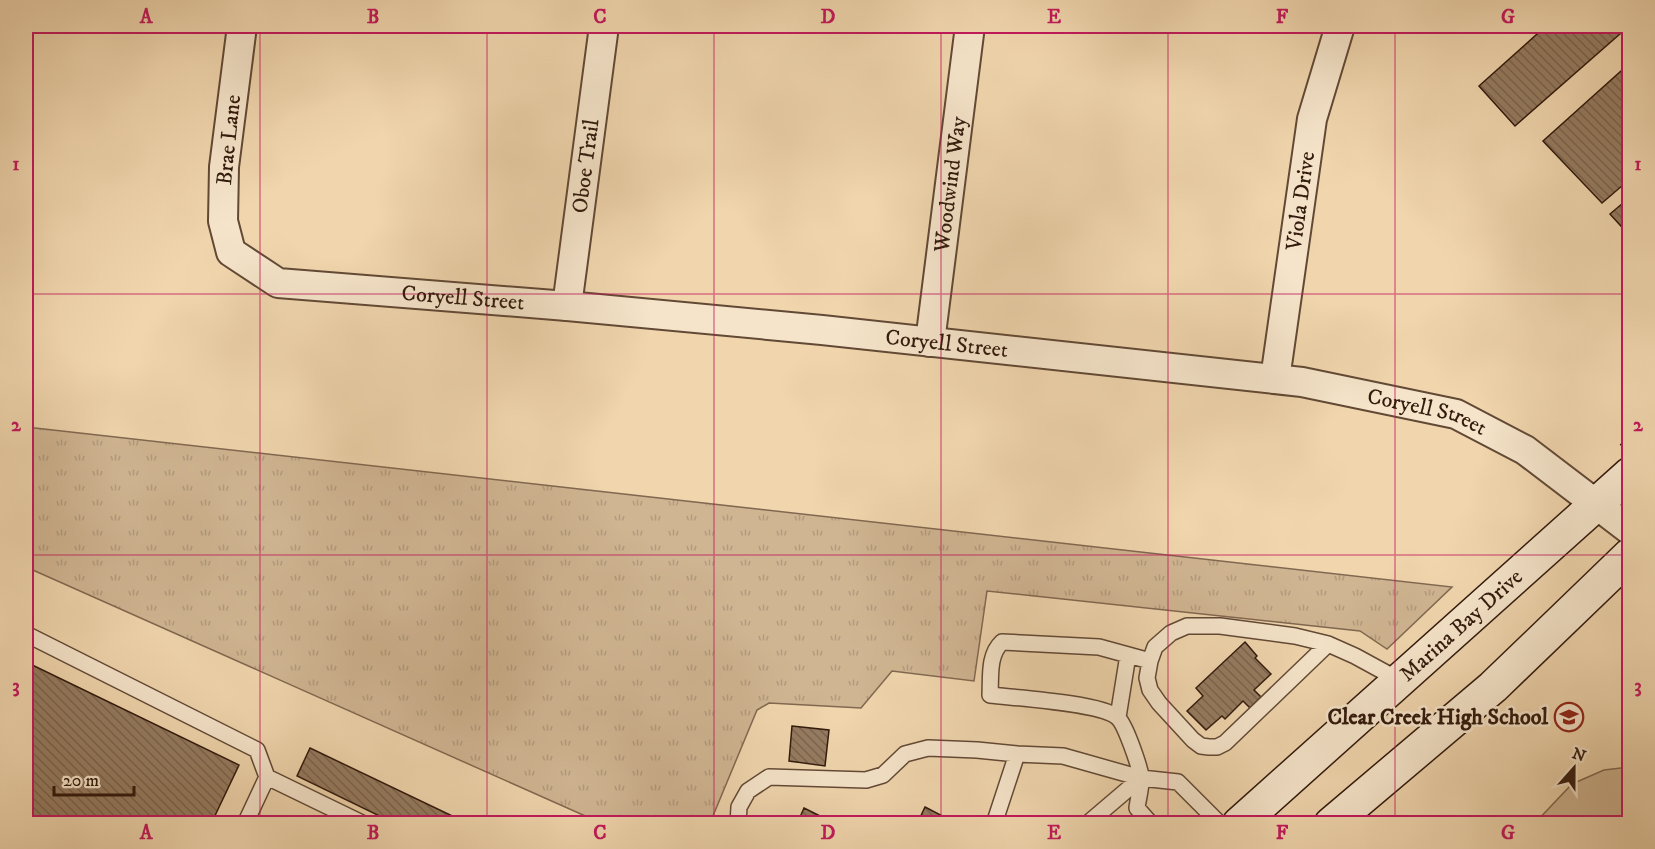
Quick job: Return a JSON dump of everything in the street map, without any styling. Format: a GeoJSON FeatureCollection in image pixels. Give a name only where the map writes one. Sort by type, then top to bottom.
{"type":"FeatureCollection","features":[{"type":"Feature","properties":{"kind":"main road","name":"Marina Bay Drive"},"geometry":{"type":"LineString","coordinates":[[1239,824],[1629,474]]}},
{"type":"Feature","properties":{"kind":"main road"},"geometry":{"type":"LineString","coordinates":[[1331,824],[1493,687],[1629,555]]}},
{"type":"Feature","properties":{"kind":"street","name":"Brae Lane"},"geometry":{"type":"LineString","coordinates":[[234,253],[231,252],[223,221],[224,167],[242,26]]}},
{"type":"Feature","properties":{"kind":"street","name":"Oboe Trail"},"geometry":{"type":"LineString","coordinates":[[567,306],[604,26]]}},
{"type":"Feature","properties":{"kind":"street","name":"Woodwind Way"},"geometry":{"type":"LineString","coordinates":[[930,342],[970,26]]}},
{"type":"Feature","properties":{"kind":"street","name":"Viola Drive"},"geometry":{"type":"LineString","coordinates":[[1275,379],[1312,119],[1340,26]]}},
{"type":"Feature","properties":{"kind":"street","name":"Coryell Street"},"geometry":{"type":"LineString","coordinates":[[234,253],[278,284],[567,306],[810,329],[1302,382],[1456,414],[1525,450],[1629,530]]}},
{"type":"Feature","properties":{"kind":"lane"},"geometry":{"type":"LineString","coordinates":[[1328,644],[1225,743],[1217,747],[1201,746],[1193,740],[1159,703],[1150,690],[1147,678],[1155,647],[1171,633],[1187,626],[1220,626],[1295,636],[1328,644],[1399,680]]}},
{"type":"Feature","properties":{"kind":"lane"},"geometry":{"type":"LineString","coordinates":[[26,634],[257,750],[267,777],[364,824]]}},
{"type":"Feature","properties":{"kind":"lane"},"geometry":{"type":"LineString","coordinates":[[1150,661],[1099,648],[1002,642],[996,648],[992,658],[990,695],[1089,706],[1118,717],[1125,727],[1141,778],[1137,808],[1151,824]]}},
{"type":"Feature","properties":{"kind":"lane"},"geometry":{"type":"LineString","coordinates":[[1118,717],[1128,655]]}},
{"type":"Feature","properties":{"kind":"lane"},"geometry":{"type":"LineString","coordinates":[[738,824],[739,807],[748,791],[769,777],[866,780],[883,775],[905,754],[928,748],[1064,756],[1141,778],[1178,782],[1220,824]]}},
{"type":"Feature","properties":{"kind":"lane"},"geometry":{"type":"LineString","coordinates":[[994,824],[1017,754]]}},
{"type":"Feature","properties":{"kind":"lane"},"geometry":{"type":"LineString","coordinates":[[245,824],[267,777]]}},
{"type":"Feature","properties":{"kind":"lane"},"geometry":{"type":"LineString","coordinates":[[1087,824],[1141,778]]}},
{"type":"Feature","properties":{"kind":"green space"},"geometry":{"type":"Polygon","coordinates":[[[26,427],[1452,587],[1387,649],[1360,631],[987,591],[974,681],[892,671],[861,708],[769,703],[757,710],[710,823],[601,823],[26,567],[26,427]]]}},
{"type":"Feature","properties":{"kind":"green space"},"geometry":{"type":"Polygon","coordinates":[[[1629,767],[1629,823],[1535,823],[1572,784],[1604,770],[1629,767]]]}},
{"type":"Feature","properties":{"kind":"building"},"geometry":{"type":"Polygon","coordinates":[[[1546,26],[1629,26],[1515,126],[1479,86],[1546,26]]]}},
{"type":"Feature","properties":{"kind":"building"},"geometry":{"type":"Polygon","coordinates":[[[1630,63],[1630,179],[1602,203],[1543,141],[1630,63]]]}},
{"type":"Feature","properties":{"kind":"building"},"geometry":{"type":"Polygon","coordinates":[[[1630,197],[1630,236],[1610,214],[1630,197]]]}},
{"type":"Feature","properties":{"kind":"building"},"geometry":{"type":"Polygon","coordinates":[[[1245,642],[1257,656],[1255,658],[1271,674],[1254,690],[1261,697],[1250,708],[1243,701],[1225,719],[1222,716],[1206,730],[1187,711],[1203,696],[1196,688],[1245,642]]]}},
{"type":"Feature","properties":{"kind":"building"},"geometry":{"type":"Polygon","coordinates":[[[26,662],[239,765],[211,824],[26,824],[26,662]]]}},
{"type":"Feature","properties":{"kind":"building"},"geometry":{"type":"Polygon","coordinates":[[[792,726],[829,730],[825,766],[789,761],[792,726]]]}},
{"type":"Feature","properties":{"kind":"building"},"geometry":{"type":"Polygon","coordinates":[[[310,748],[469,824],[396,824],[297,776],[310,748]]]}},
{"type":"Feature","properties":{"kind":"building"},"geometry":{"type":"Polygon","coordinates":[[[925,807],[954,822],[953,824],[917,824],[925,807]]]}},
{"type":"Feature","properties":{"kind":"building"},"geometry":{"type":"Polygon","coordinates":[[[804,808],[836,824],[797,824],[804,808]]]}},
{"type":"Feature","properties":{"kind":"building"},"geometry":{"type":"Polygon","coordinates":[[[311,817],[325,824],[307,824],[311,817]]]}},
{"type":"Feature","properties":{"kind":"place","name":"Clear Creek High School"},"geometry":{"type":"Point","coordinates":[1569,717]}}]}
